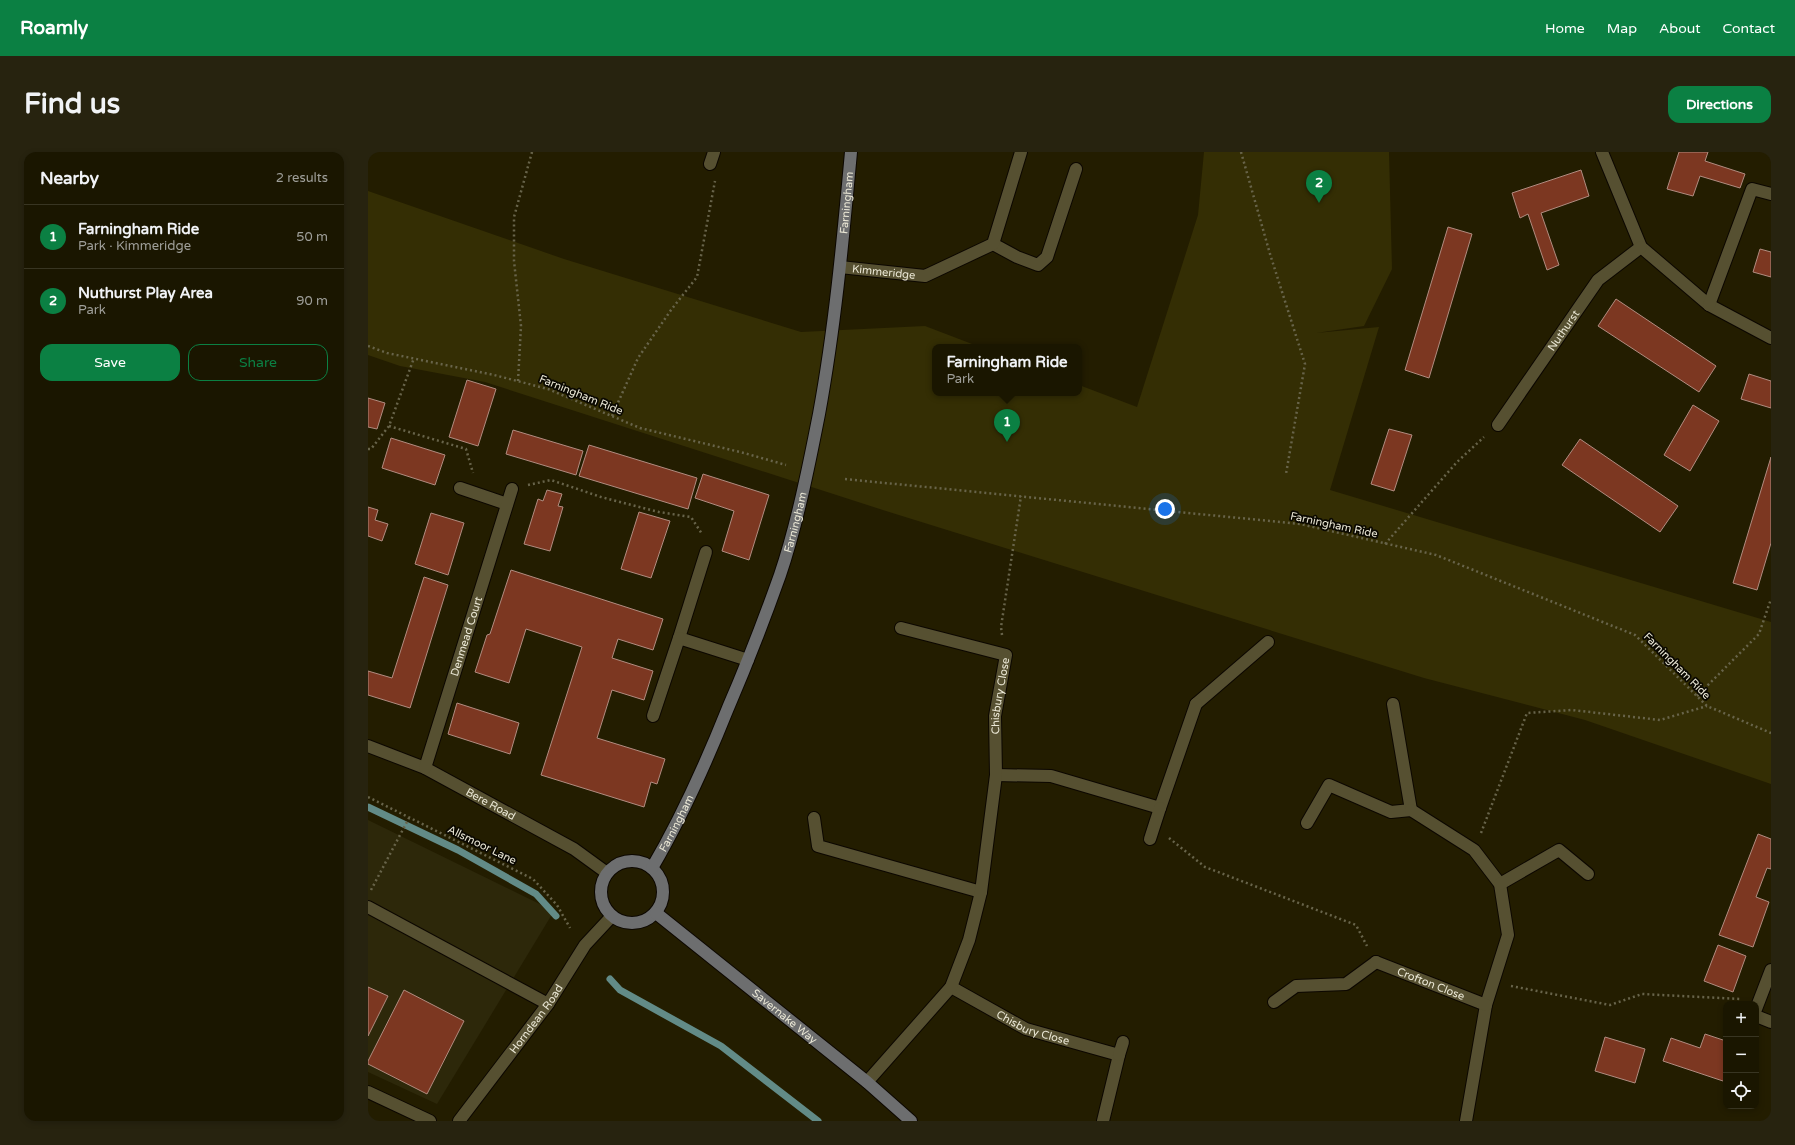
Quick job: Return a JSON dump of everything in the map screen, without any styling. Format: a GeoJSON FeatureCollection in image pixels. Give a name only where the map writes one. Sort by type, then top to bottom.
{"type":"FeatureCollection","features":[{"type":"Feature","properties":{"kind":"street"},"geometry":{"type":"LineString","coordinates":[[710,164],[714,152]]}},
{"type":"Feature","properties":{"kind":"street","name":"Farningham"},"geometry":{"type":"LineString","coordinates":[[652,868],[670,837],[708,758],[748,660],[780,573],[807,470],[819,413],[840,267],[851,152]]}},
{"type":"Feature","properties":{"kind":"street"},"geometry":{"type":"LineString","coordinates":[[1021,152],[993,244],[1017,257],[1038,265],[1047,257],[1076,169]]}},
{"type":"Feature","properties":{"kind":"street"},"geometry":{"type":"LineString","coordinates":[[1602,152],[1641,247],[1709,305],[1771,338]]}},
{"type":"Feature","properties":{"kind":"street"},"geometry":{"type":"LineString","coordinates":[[1709,305],[1752,189],[1771,194]]}},
{"type":"Feature","properties":{"kind":"street","name":"Kimmeridge"},"geometry":{"type":"LineString","coordinates":[[840,267],[925,276],[993,244]]}},
{"type":"Feature","properties":{"kind":"street","name":"Nuthurst"},"geometry":{"type":"LineString","coordinates":[[1498,425],[1598,280],[1641,247]]}},
{"type":"Feature","properties":{"kind":"street"},"geometry":{"type":"LineString","coordinates":[[460,488],[507,504]]}},
{"type":"Feature","properties":{"kind":"street","name":"Denmead Court"},"geometry":{"type":"LineString","coordinates":[[426,768],[512,489]]}},
{"type":"Feature","properties":{"kind":"street"},"geometry":{"type":"LineString","coordinates":[[653,716],[706,552]]}},
{"type":"Feature","properties":{"kind":"street","name":"Chisbury Close"},"geometry":{"type":"LineString","coordinates":[[867,1082],[951,987],[969,940],[981,892],[996,775],[995,716],[1006,655],[901,628]]}},
{"type":"Feature","properties":{"kind":"street"},"geometry":{"type":"LineString","coordinates":[[679,638],[748,660]]}},
{"type":"Feature","properties":{"kind":"street"},"geometry":{"type":"LineString","coordinates":[[1150,839],[1196,704],[1268,642]]}},
{"type":"Feature","properties":{"kind":"street"},"geometry":{"type":"LineString","coordinates":[[1393,704],[1411,810]]}},
{"type":"Feature","properties":{"kind":"street","name":"Bere Road"},"geometry":{"type":"LineString","coordinates":[[368,746],[426,768],[574,849],[607,873]]}},
{"type":"Feature","properties":{"kind":"street"},"geometry":{"type":"LineString","coordinates":[[996,775],[1051,776],[1160,808]]}},
{"type":"Feature","properties":{"kind":"street"},"geometry":{"type":"LineString","coordinates":[[1307,823],[1329,786],[1391,812],[1411,810],[1474,850],[1500,884],[1508,935],[1486,1005],[1466,1121]]}},
{"type":"Feature","properties":{"kind":"street"},"geometry":{"type":"LineString","coordinates":[[814,818],[818,846],[981,892]]}},
{"type":"Feature","properties":{"kind":"street"},"geometry":{"type":"LineString","coordinates":[[1500,884],[1559,850],[1588,874]]}},
{"type":"Feature","properties":{"kind":"street"},"geometry":{"type":"LineString","coordinates":[[634,861],[643,863],[652,868],[659,875],[663,884],[662,904],[656,913],[649,919],[640,923],[630,924],[620,922],[612,916],[602,900],[601,891],[607,873],[614,866],[624,862],[634,861]]}},
{"type":"Feature","properties":{"kind":"street"},"geometry":{"type":"LineString","coordinates":[[368,907],[548,1004]]}},
{"type":"Feature","properties":{"kind":"street","name":"Savernake Way"},"geometry":{"type":"LineString","coordinates":[[656,913],[867,1082],[911,1121]]}},
{"type":"Feature","properties":{"kind":"street","name":"Horndean Road"},"geometry":{"type":"LineString","coordinates":[[459,1121],[548,1004],[585,945],[612,916]]}},
{"type":"Feature","properties":{"kind":"street"},"geometry":{"type":"LineString","coordinates":[[1274,1002],[1296,986],[1346,984],[1376,962]]}},
{"type":"Feature","properties":{"kind":"street","name":"Crofton Close"},"geometry":{"type":"LineString","coordinates":[[1376,962],[1486,1005]]}},
{"type":"Feature","properties":{"kind":"street"},"geometry":{"type":"LineString","coordinates":[[1759,1001],[1771,970]]}},
{"type":"Feature","properties":{"kind":"street","name":"Chisbury Close"},"geometry":{"type":"LineString","coordinates":[[951,987],[1026,1029],[1120,1055]]}},
{"type":"Feature","properties":{"kind":"street"},"geometry":{"type":"LineString","coordinates":[[1759,1017],[1771,1022]]}},
{"type":"Feature","properties":{"kind":"street"},"geometry":{"type":"LineString","coordinates":[[1103,1121],[1123,1042]]}},
{"type":"Feature","properties":{"kind":"street"},"geometry":{"type":"LineString","coordinates":[[368,1092],[430,1121]]}},
{"type":"Feature","properties":{"kind":"path"},"geometry":{"type":"LineString","coordinates":[[518,381],[521,326],[514,261],[514,216],[532,152]]}},
{"type":"Feature","properties":{"kind":"path"},"geometry":{"type":"LineString","coordinates":[[1241,152],[1270,254],[1305,364],[1286,474]]}},
{"type":"Feature","properties":{"kind":"path"},"geometry":{"type":"LineString","coordinates":[[612,416],[638,358],[671,310],[697,277],[716,175],[710,164]]}},
{"type":"Feature","properties":{"kind":"path","name":"Farningham Ride"},"geometry":{"type":"LineString","coordinates":[[368,346],[386,353],[518,381],[548,389],[640,428],[744,453],[786,465]]}},
{"type":"Feature","properties":{"kind":"path"},"geometry":{"type":"LineString","coordinates":[[368,449],[371,450],[389,426],[414,358]]}},
{"type":"Feature","properties":{"kind":"path"},"geometry":{"type":"LineString","coordinates":[[1385,544],[1457,462],[1498,425]]}},
{"type":"Feature","properties":{"kind":"path"},"geometry":{"type":"LineString","coordinates":[[389,426],[466,450],[477,494]]}},
{"type":"Feature","properties":{"kind":"path","name":"Farningham Ride"},"geometry":{"type":"LineString","coordinates":[[845,478],[1300,524],[1436,555],[1636,635],[1707,706],[1771,733]]}},
{"type":"Feature","properties":{"kind":"path"},"geometry":{"type":"LineString","coordinates":[[512,489],[551,480],[608,499],[658,512],[691,517],[708,542],[706,552]]}},
{"type":"Feature","properties":{"kind":"path"},"geometry":{"type":"LineString","coordinates":[[1006,655],[1001,626],[1022,496]]}},
{"type":"Feature","properties":{"kind":"path"},"geometry":{"type":"LineString","coordinates":[[1697,696],[1759,634],[1771,599]]}},
{"type":"Feature","properties":{"kind":"path"},"geometry":{"type":"LineString","coordinates":[[1474,850],[1528,713],[1572,710],[1660,720],[1707,706]]}},
{"type":"Feature","properties":{"kind":"path","name":"Allsmoor Lane"},"geometry":{"type":"LineString","coordinates":[[368,797],[533,879],[557,905],[570,928]]}},
{"type":"Feature","properties":{"kind":"path"},"geometry":{"type":"LineString","coordinates":[[368,895],[409,818]]}},
{"type":"Feature","properties":{"kind":"path"},"geometry":{"type":"LineString","coordinates":[[1154,825],[1205,867],[1356,925],[1376,962]]}},
{"type":"Feature","properties":{"kind":"path"},"geometry":{"type":"LineString","coordinates":[[1486,1005],[1511,986],[1610,1005],[1642,994],[1723,1001]]}},
{"type":"Feature","properties":{"kind":"shaded area"},"geometry":{"type":"Polygon","coordinates":[[[1204,152],[1389,152],[1392,269],[1364,326],[1316,333],[1379,327],[1330,490],[1771,622],[1771,784],[1585,720],[1424,678],[886,511],[485,382],[400,366],[368,355],[368,191],[564,259],[801,332],[925,326],[972,344],[932,344],[932,396],[1082,396],[1082,386],[1137,407],[1198,215],[1204,152]]]}},
{"type":"Feature","properties":{"kind":"shaded area"},"geometry":{"type":"Polygon","coordinates":[[[368,820],[554,911],[437,1104],[368,1072],[368,820]]]}},
{"type":"Feature","properties":{"kind":"building"},"geometry":{"type":"Polygon","coordinates":[[[1679,152],[1708,152],[1705,161],[1745,174],[1740,188],[1700,176],[1693,196],[1667,189],[1679,152]]]}},
{"type":"Feature","properties":{"kind":"building"},"geometry":{"type":"Polygon","coordinates":[[[1581,170],[1589,196],[1541,213],[1559,265],[1547,270],[1528,214],[1520,218],[1512,193],[1581,170]]]}},
{"type":"Feature","properties":{"kind":"building"},"geometry":{"type":"Polygon","coordinates":[[[1448,227],[1472,234],[1429,378],[1405,370],[1448,227]]]}},
{"type":"Feature","properties":{"kind":"building"},"geometry":{"type":"Polygon","coordinates":[[[1760,249],[1771,252],[1771,277],[1753,272],[1760,249]]]}},
{"type":"Feature","properties":{"kind":"building"},"geometry":{"type":"Polygon","coordinates":[[[1616,299],[1716,366],[1699,392],[1598,326],[1616,299]]]}},
{"type":"Feature","properties":{"kind":"building"},"geometry":{"type":"Polygon","coordinates":[[[1749,374],[1771,381],[1771,408],[1741,399],[1749,374]]]}},
{"type":"Feature","properties":{"kind":"building"},"geometry":{"type":"Polygon","coordinates":[[[467,380],[496,389],[478,446],[449,437],[467,380]]]}},
{"type":"Feature","properties":{"kind":"building"},"geometry":{"type":"Polygon","coordinates":[[[368,398],[385,403],[377,429],[368,427],[368,398]]]}},
{"type":"Feature","properties":{"kind":"building"},"geometry":{"type":"Polygon","coordinates":[[[1693,405],[1719,421],[1690,471],[1664,455],[1693,405]]]}},
{"type":"Feature","properties":{"kind":"building"},"geometry":{"type":"Polygon","coordinates":[[[1389,429],[1412,435],[1394,491],[1371,484],[1389,429]]]}},
{"type":"Feature","properties":{"kind":"building"},"geometry":{"type":"Polygon","coordinates":[[[513,430],[583,451],[576,475],[506,454],[513,430]]]}},
{"type":"Feature","properties":{"kind":"building"},"geometry":{"type":"Polygon","coordinates":[[[391,438],[445,455],[435,485],[382,468],[391,438]]]}},
{"type":"Feature","properties":{"kind":"building"},"geometry":{"type":"Polygon","coordinates":[[[1580,439],[1678,506],[1660,532],[1562,465],[1580,439]]]}},
{"type":"Feature","properties":{"kind":"building"},"geometry":{"type":"Polygon","coordinates":[[[589,445],[697,478],[688,509],[579,476],[589,445]]]}},
{"type":"Feature","properties":{"kind":"building"},"geometry":{"type":"Polygon","coordinates":[[[1771,457],[1771,543],[1757,590],[1733,583],[1771,457]]]}},
{"type":"Feature","properties":{"kind":"building"},"geometry":{"type":"Polygon","coordinates":[[[703,474],[769,495],[749,560],[722,551],[734,511],[695,498],[703,474]]]}},
{"type":"Feature","properties":{"kind":"building"},"geometry":{"type":"Polygon","coordinates":[[[547,490],[562,494],[558,506],[563,507],[550,551],[524,544],[538,499],[543,501],[547,490]]]}},
{"type":"Feature","properties":{"kind":"building"},"geometry":{"type":"Polygon","coordinates":[[[368,507],[378,510],[375,520],[388,524],[382,541],[368,536],[368,507]]]}},
{"type":"Feature","properties":{"kind":"building"},"geometry":{"type":"Polygon","coordinates":[[[639,512],[670,521],[651,578],[621,569],[639,512]]]}},
{"type":"Feature","properties":{"kind":"building"},"geometry":{"type":"Polygon","coordinates":[[[431,513],[464,523],[448,575],[415,564],[431,513]]]}},
{"type":"Feature","properties":{"kind":"building"},"geometry":{"type":"Polygon","coordinates":[[[511,570],[663,619],[653,650],[618,639],[612,658],[653,671],[644,700],[612,690],[597,738],[665,759],[657,784],[651,782],[644,807],[541,775],[582,647],[526,629],[509,683],[475,672],[487,635],[490,634],[511,570]]]}},
{"type":"Feature","properties":{"kind":"building"},"geometry":{"type":"Polygon","coordinates":[[[424,577],[448,585],[410,708],[368,695],[368,671],[392,678],[424,577]]]}},
{"type":"Feature","properties":{"kind":"building"},"geometry":{"type":"Polygon","coordinates":[[[457,703],[519,723],[510,754],[448,734],[457,703]]]}},
{"type":"Feature","properties":{"kind":"building"},"geometry":{"type":"Polygon","coordinates":[[[1758,834],[1771,839],[1771,869],[1767,868],[1756,897],[1769,902],[1753,947],[1719,935],[1758,834]]]}},
{"type":"Feature","properties":{"kind":"building"},"geometry":{"type":"Polygon","coordinates":[[[1718,945],[1746,956],[1733,992],[1704,981],[1718,945]]]}},
{"type":"Feature","properties":{"kind":"building"},"geometry":{"type":"Polygon","coordinates":[[[368,987],[388,996],[368,1036],[368,987]]]}},
{"type":"Feature","properties":{"kind":"building"},"geometry":{"type":"Polygon","coordinates":[[[404,990],[464,1021],[427,1094],[368,1064],[368,1061],[404,990]]]}},
{"type":"Feature","properties":{"kind":"building"},"geometry":{"type":"Polygon","coordinates":[[[1705,1034],[1723,1040],[1723,1081],[1663,1061],[1671,1038],[1700,1048],[1705,1034]]]}},
{"type":"Feature","properties":{"kind":"building"},"geometry":{"type":"Polygon","coordinates":[[[1605,1037],[1645,1049],[1635,1083],[1595,1071],[1605,1037]]]}},
{"type":"Feature","properties":{"kind":"waterway"},"geometry":{"type":"LineString","coordinates":[[368,807],[458,850],[536,894],[556,916]]}},
{"type":"Feature","properties":{"kind":"waterway"},"geometry":{"type":"LineString","coordinates":[[610,979],[620,990],[721,1046],[818,1121]]}},
{"type":"Feature","properties":{"kind":"place","name":"Nuthurst Play Area"},"geometry":{"type":"Point","coordinates":[1319,203]}},
{"type":"Feature","properties":{"kind":"place","name":"Farningham Ride"},"geometry":{"type":"Point","coordinates":[1007,442]}}]}
